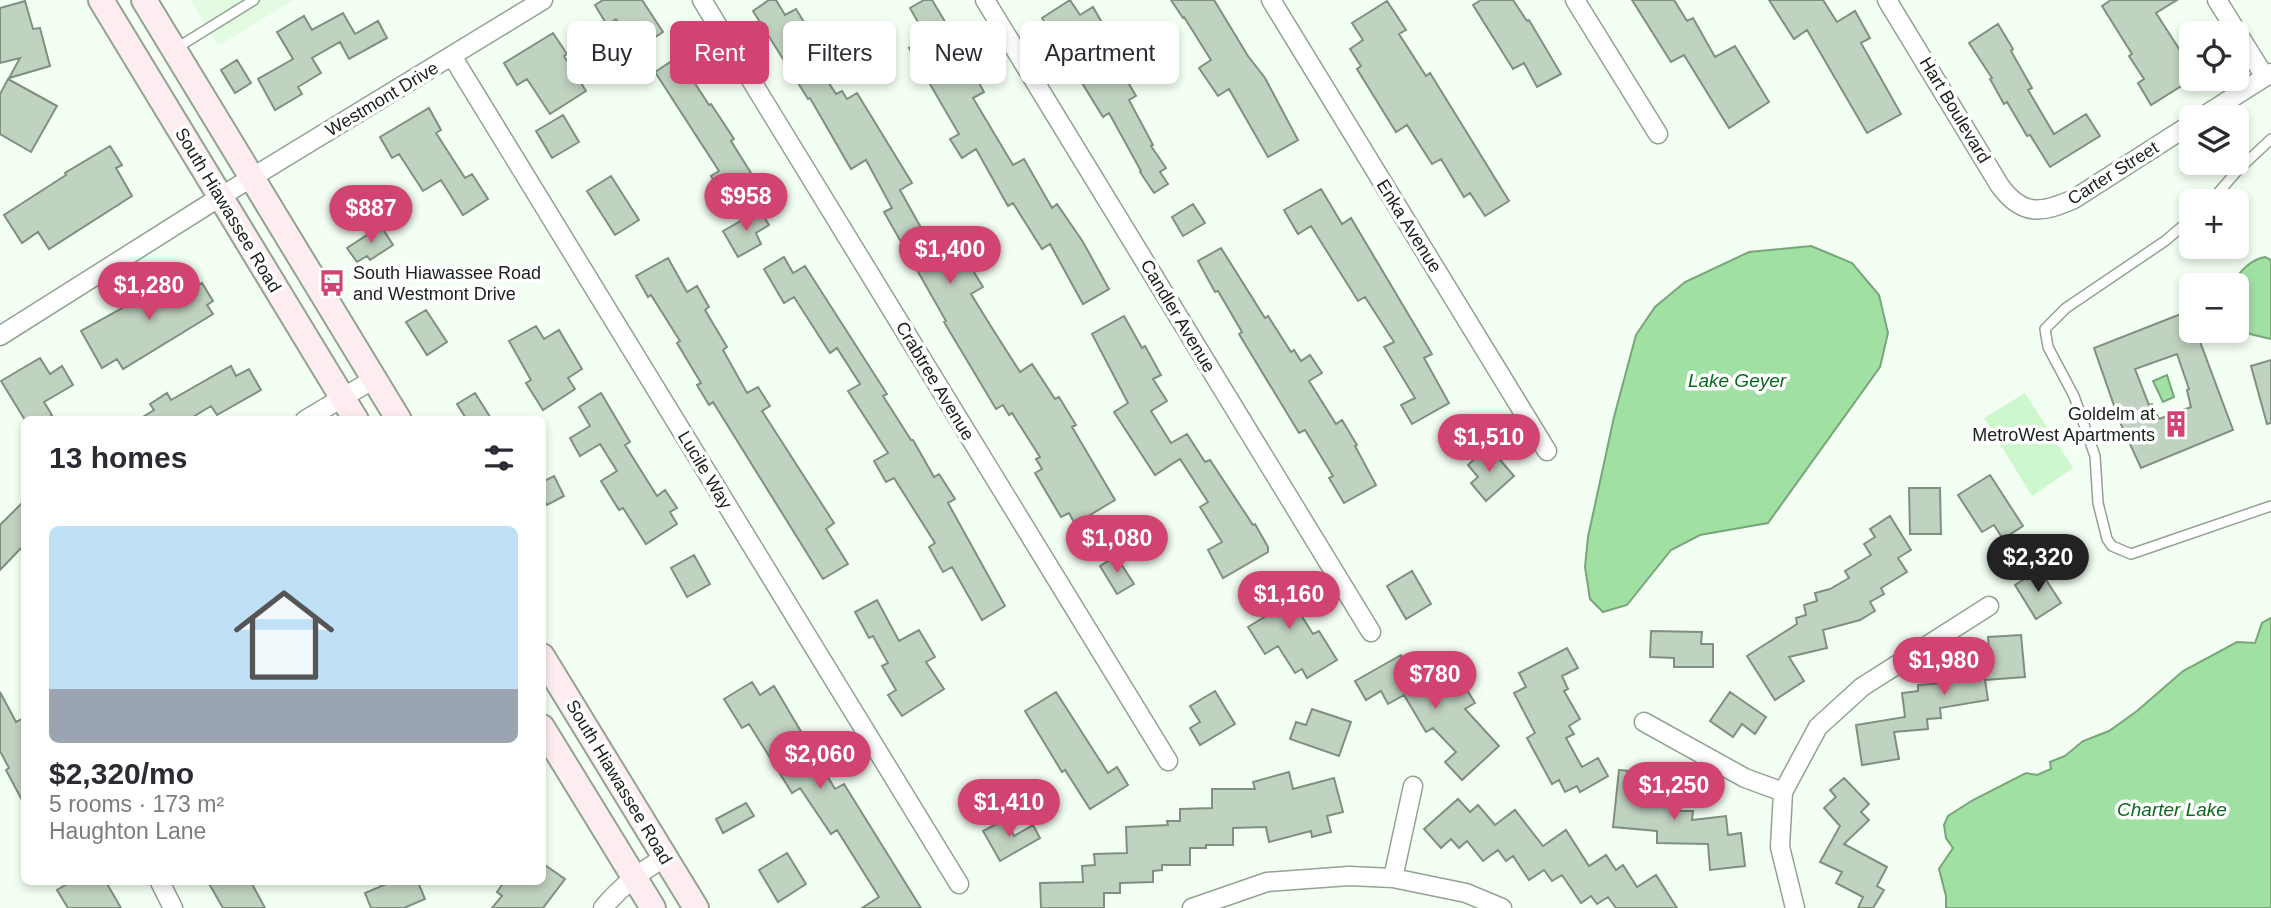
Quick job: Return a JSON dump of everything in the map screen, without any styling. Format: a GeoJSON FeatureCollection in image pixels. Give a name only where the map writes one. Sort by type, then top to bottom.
{"type":"FeatureCollection","features":[{"type":"Feature","properties":{"kind":"street","name":"South Hiawassee Road"},"geometry":{"type":"LineString","coordinates":[[101,0],[353,416]]}},
{"type":"Feature","properties":{"kind":"street","name":"South Hiawassee Road"},"geometry":{"type":"LineString","coordinates":[[144,0],[397,416]]}},
{"type":"Feature","properties":{"kind":"street","name":"Westmont Drive"},"geometry":{"type":"LineString","coordinates":[[0,336],[220,197],[543,0]]}},
{"type":"Feature","properties":{"kind":"street","name":"Crabtree Avenue"},"geometry":{"type":"LineString","coordinates":[[702,0],[1168,761]]}},
{"type":"Feature","properties":{"kind":"street","name":"Candler Avenue"},"geometry":{"type":"LineString","coordinates":[[985,0],[1371,632]]}},
{"type":"Feature","properties":{"kind":"street","name":"Enka Avenue"},"geometry":{"type":"LineString","coordinates":[[1271,0],[1547,451]]}},
{"type":"Feature","properties":{"kind":"street"},"geometry":{"type":"LineString","coordinates":[[1575,0],[1658,134]]}},
{"type":"Feature","properties":{"kind":"street","name":"Hart Boulevard"},"geometry":{"type":"LineString","coordinates":[[1887,0],[2000,186],[2018,205],[2032,211]]}},
{"type":"Feature","properties":{"kind":"street"},"geometry":{"type":"LineString","coordinates":[[2217,0],[2268,75],[2221,105]]}},
{"type":"Feature","properties":{"kind":"street","name":"Lucile Way"},"geometry":{"type":"LineString","coordinates":[[452,56],[959,884]]}},
{"type":"Feature","properties":{"kind":"street","name":"Carter Street"},"geometry":{"type":"LineString","coordinates":[[2032,211],[2059,206],[2074,199],[2179,132]]}},
{"type":"Feature","properties":{"kind":"street"},"geometry":{"type":"LineString","coordinates":[[311,416],[374,379]]}},
{"type":"Feature","properties":{"kind":"street"},"geometry":{"type":"LineString","coordinates":[[1795,908],[1780,847],[1783,792],[1818,727],[1862,687],[1989,606]]}},
{"type":"Feature","properties":{"kind":"street","name":"South Hiawassee Road"},"geometry":{"type":"LineString","coordinates":[[546,663],[696,908]]}},
{"type":"Feature","properties":{"kind":"street"},"geometry":{"type":"LineString","coordinates":[[1644,722],[1745,778],[1783,792]]}},
{"type":"Feature","properties":{"kind":"street","name":"South Hiawassee Road"},"geometry":{"type":"LineString","coordinates":[[546,733],[653,908]]}},
{"type":"Feature","properties":{"kind":"street"},"geometry":{"type":"LineString","coordinates":[[1393,878],[1413,786]]}},
{"type":"Feature","properties":{"kind":"street"},"geometry":{"type":"LineString","coordinates":[[603,908],[634,876],[665,857]]}},
{"type":"Feature","properties":{"kind":"street"},"geometry":{"type":"LineString","coordinates":[[1192,908],[1267,882],[1349,876],[1393,878],[1466,893],[1502,908]]}},
{"type":"Feature","properties":{"kind":"street"},"geometry":{"type":"LineString","coordinates":[[162,885],[173,908]]}},
{"type":"Feature","properties":{"kind":"lane"},"geometry":{"type":"LineString","coordinates":[[174,50],[254,0]]}},
{"type":"Feature","properties":{"kind":"lane"},"geometry":{"type":"LineString","coordinates":[[2221,189],[2271,139]]}},
{"type":"Feature","properties":{"kind":"lane"},"geometry":{"type":"LineString","coordinates":[[2179,229],[2066,308],[2045,329],[2048,347],[2074,396],[2095,456],[2098,503],[2107,539],[2112,547],[2131,554],[2141,552],[2271,506]]}},
{"type":"Feature","properties":{"kind":"shaded area"},"geometry":{"type":"Polygon","coordinates":[[[190,0],[294,0],[218,46],[190,0]]]}},
{"type":"Feature","properties":{"kind":"shaded area"},"geometry":{"type":"Polygon","coordinates":[[[2025,393],[2073,468],[2032,496],[1984,418],[2025,393]]]}},
{"type":"Feature","properties":{"kind":"water","name":"Lake Geyer"},"geometry":{"type":"Polygon","coordinates":[[[1811,246],[1852,263],[1879,295],[1888,333],[1880,367],[1768,523],[1700,535],[1671,550],[1627,605],[1603,612],[1590,599],[1585,567],[1588,537],[1614,417],[1636,335],[1655,307],[1685,282],[1749,252],[1811,246]]]}},
{"type":"Feature","properties":{"kind":"water"},"geometry":{"type":"Polygon","coordinates":[[[2265,257],[2271,260],[2271,339],[2249,333],[2249,273],[2241,273],[2254,261],[2265,257]]]}},
{"type":"Feature","properties":{"kind":"water"},"geometry":{"type":"Polygon","coordinates":[[[2167,375],[2174,397],[2163,402],[2153,381],[2167,375]]]}},
{"type":"Feature","properties":{"kind":"water","name":"Charter Lake"},"geometry":{"type":"Polygon","coordinates":[[[2271,618],[2271,908],[1946,908],[1946,896],[1939,869],[1953,848],[1946,838],[1944,825],[1948,816],[2026,773],[2037,775],[2051,769],[2050,762],[2065,756],[2083,741],[2109,731],[2183,671],[2237,642],[2255,643],[2262,623],[2271,618]]]}},
{"type":"Feature","properties":{"kind":"building"},"geometry":{"type":"Polygon","coordinates":[[[603,0],[642,0],[656,21],[605,21],[595,5],[603,0]]]}},
{"type":"Feature","properties":{"kind":"building"},"geometry":{"type":"Polygon","coordinates":[[[769,0],[776,0],[785,15],[796,9],[803,21],[783,21],[783,59],[769,37],[769,21],[759,21],[753,11],[769,0]]]}},
{"type":"Feature","properties":{"kind":"building"},"geometry":{"type":"Polygon","coordinates":[[[924,0],[932,0],[945,21],[917,21],[910,8],[924,0]]]}},
{"type":"Feature","properties":{"kind":"building"},"geometry":{"type":"Polygon","coordinates":[[[1070,0],[1080,15],[1093,7],[1101,21],[1044,21],[1042,18],[1070,0]]]}},
{"type":"Feature","properties":{"kind":"building"},"geometry":{"type":"Polygon","coordinates":[[[1171,0],[1214,0],[1248,56],[1265,78],[1298,140],[1268,157],[1229,89],[1218,96],[1199,68],[1211,60],[1171,0]]]}},
{"type":"Feature","properties":{"kind":"building"},"geometry":{"type":"Polygon","coordinates":[[[1481,0],[1513,0],[1527,21],[1529,20],[1561,74],[1537,87],[1524,63],[1513,69],[1473,5],[1481,0]]]}},
{"type":"Feature","properties":{"kind":"building"},"geometry":{"type":"Polygon","coordinates":[[[1632,0],[1674,0],[1687,21],[1693,18],[1715,57],[1735,46],[1769,102],[1729,128],[1684,55],[1671,62],[1632,0]]]}},
{"type":"Feature","properties":{"kind":"building"},"geometry":{"type":"Polygon","coordinates":[[[1769,0],[1823,0],[1837,22],[1855,11],[1870,38],[1861,43],[1901,114],[1867,133],[1807,30],[1794,39],[1769,0]]]}},
{"type":"Feature","properties":{"kind":"building"},"geometry":{"type":"Polygon","coordinates":[[[2111,0],[2177,0],[2156,13],[2179,49],[2179,88],[2151,105],[2138,83],[2144,79],[2129,56],[2132,54],[2102,6],[2111,0]]]}},
{"type":"Feature","properties":{"kind":"building"},"geometry":{"type":"Polygon","coordinates":[[[25,1],[33,29],[40,28],[50,66],[9,78],[20,58],[0,63],[0,8],[25,1]]]}},
{"type":"Feature","properties":{"kind":"building"},"geometry":{"type":"Polygon","coordinates":[[[1387,1],[1406,30],[1399,34],[1426,76],[1430,73],[1509,201],[1485,216],[1470,193],[1464,197],[1441,159],[1432,164],[1407,125],[1396,132],[1357,69],[1361,66],[1350,49],[1363,40],[1352,23],[1387,1]]]}},
{"type":"Feature","properties":{"kind":"building"},"geometry":{"type":"Polygon","coordinates":[[[343,13],[355,34],[378,21],[387,38],[349,59],[340,42],[312,58],[321,73],[298,87],[302,94],[275,110],[258,79],[293,59],[277,32],[304,16],[312,30],[343,13]]]}},
{"type":"Feature","properties":{"kind":"building"},"geometry":{"type":"Polygon","coordinates":[[[656,21],[663,32],[656,37],[656,21]]]}},
{"type":"Feature","properties":{"kind":"building"},"geometry":{"type":"Polygon","coordinates":[[[1998,24],[2032,88],[2028,90],[2054,134],[2086,114],[2100,136],[2050,167],[2007,102],[2004,104],[1990,79],[1992,78],[1969,43],[1998,24]]]}},
{"type":"Feature","properties":{"kind":"building"},"geometry":{"type":"Polygon","coordinates":[[[553,33],[567,54],[564,56],[567,61],[567,84],[582,84],[586,91],[550,114],[527,79],[517,85],[504,63],[553,33]]]}},
{"type":"Feature","properties":{"kind":"building"},"geometry":{"type":"Polygon","coordinates":[[[237,60],[251,83],[235,93],[221,70],[237,60]]]}},
{"type":"Feature","properties":{"kind":"building"},"geometry":{"type":"Polygon","coordinates":[[[670,62],[670,84],[695,84],[734,139],[731,141],[756,181],[726,200],[711,176],[719,171],[656,71],[670,62]]]}},
{"type":"Feature","properties":{"kind":"building"},"geometry":{"type":"Polygon","coordinates":[[[8,79],[57,106],[31,152],[0,134],[0,94],[8,79]]]}},
{"type":"Feature","properties":{"kind":"building"},"geometry":{"type":"Polygon","coordinates":[[[799,84],[829,84],[836,94],[842,91],[847,99],[857,93],[912,183],[900,190],[944,269],[964,256],[983,287],[971,294],[992,328],[1020,372],[1032,364],[1055,399],[1059,397],[1076,425],[1072,427],[1115,500],[1075,524],[1069,513],[1061,517],[1035,473],[1042,469],[1036,459],[1040,457],[1012,413],[1009,415],[1003,405],[996,409],[944,322],[946,321],[884,212],[892,208],[866,160],[851,169],[810,98],[808,99],[799,84]]]}},
{"type":"Feature","properties":{"kind":"building"},"geometry":{"type":"Polygon","coordinates":[[[930,84],[980,84],[984,92],[973,98],[1013,165],[1024,159],[1052,208],[1057,204],[1083,242],[1109,289],[1083,304],[1050,244],[1042,249],[1013,203],[1008,206],[976,149],[962,158],[950,139],[959,134],[930,84]]]}},
{"type":"Feature","properties":{"kind":"building"},"geometry":{"type":"Polygon","coordinates":[[[1083,84],[1129,84],[1136,96],[1129,100],[1153,145],[1151,146],[1166,168],[1160,172],[1168,184],[1154,193],[1109,113],[1103,117],[1083,84]]]}},
{"type":"Feature","properties":{"kind":"building"},"geometry":{"type":"Polygon","coordinates":[[[429,108],[441,130],[436,133],[465,178],[472,174],[488,199],[463,215],[441,180],[423,191],[399,154],[392,158],[380,137],[429,108]]]}},
{"type":"Feature","properties":{"kind":"building"},"geometry":{"type":"Polygon","coordinates":[[[563,115],[579,142],[552,158],[536,131],[563,115]]]}},
{"type":"Feature","properties":{"kind":"building"},"geometry":{"type":"Polygon","coordinates":[[[110,146],[122,165],[116,168],[132,196],[49,249],[38,232],[22,243],[4,215],[110,146]]]}},
{"type":"Feature","properties":{"kind":"building"},"geometry":{"type":"Polygon","coordinates":[[[611,176],[639,220],[615,235],[587,191],[611,176]]]}},
{"type":"Feature","properties":{"kind":"building"},"geometry":{"type":"Polygon","coordinates":[[[1321,189],[1342,224],[1351,218],[1432,354],[1424,358],[1449,403],[1412,424],[1401,405],[1415,398],[1384,347],[1394,342],[1365,297],[1358,301],[1311,226],[1298,234],[1284,210],[1321,189]]]}},
{"type":"Feature","properties":{"kind":"building"},"geometry":{"type":"Polygon","coordinates":[[[1193,204],[1205,223],[1183,236],[1172,217],[1193,204]]]}},
{"type":"Feature","properties":{"kind":"building"},"geometry":{"type":"Polygon","coordinates":[[[760,210],[769,225],[756,233],[761,244],[738,257],[723,231],[760,210]]]}},
{"type":"Feature","properties":{"kind":"building"},"geometry":{"type":"Polygon","coordinates":[[[381,226],[393,245],[370,260],[367,256],[357,262],[347,248],[381,226]]]}},
{"type":"Feature","properties":{"kind":"building"},"geometry":{"type":"Polygon","coordinates":[[[1221,248],[1265,318],[1268,316],[1291,352],[1294,350],[1301,361],[1310,355],[1322,373],[1309,381],[1336,424],[1342,420],[1376,485],[1344,503],[1329,478],[1333,476],[1305,430],[1299,433],[1198,261],[1221,248]]]}},
{"type":"Feature","properties":{"kind":"building"},"geometry":{"type":"Polygon","coordinates":[[[784,257],[793,273],[805,266],[887,394],[883,396],[934,477],[939,474],[955,499],[948,503],[1005,606],[982,620],[952,567],[943,572],[929,547],[935,543],[894,478],[886,482],[874,461],[888,453],[848,391],[860,384],[837,348],[830,353],[794,297],[784,303],[764,269],[784,257]]]}},
{"type":"Feature","properties":{"kind":"building"},"geometry":{"type":"Polygon","coordinates":[[[668,258],[687,292],[697,286],[709,307],[705,310],[727,347],[723,350],[747,393],[758,387],[770,406],[762,411],[834,523],[826,529],[848,564],[823,579],[713,402],[709,405],[697,385],[701,383],[677,343],[680,341],[636,276],[668,258]]]}},
{"type":"Feature","properties":{"kind":"building"},"geometry":{"type":"Polygon","coordinates":[[[179,271],[191,290],[202,283],[213,301],[207,305],[213,314],[123,369],[117,359],[102,368],[81,331],[142,297],[141,295],[179,271]]]}},
{"type":"Feature","properties":{"kind":"building"},"geometry":{"type":"Polygon","coordinates":[[[426,310],[447,342],[427,355],[406,322],[426,310]]]}},
{"type":"Feature","properties":{"kind":"building"},"geometry":{"type":"Polygon","coordinates":[[[2179,315],[2179,343],[2200,343],[2233,430],[2141,468],[2119,420],[2094,348],[2179,315]],[[2177,354],[2135,369],[2149,405],[2152,404],[2159,419],[2191,407],[2189,389],[2177,354]]]}},
{"type":"Feature","properties":{"kind":"building"},"geometry":{"type":"Polygon","coordinates":[[[1124,316],[1161,375],[1153,379],[1167,401],[1151,411],[1171,443],[1187,434],[1205,462],[1210,460],[1268,547],[1268,552],[1223,578],[1208,550],[1222,542],[1200,507],[1208,502],[1180,459],[1155,475],[1114,412],[1128,403],[1092,334],[1124,316]]]}},
{"type":"Feature","properties":{"kind":"building"},"geometry":{"type":"Polygon","coordinates":[[[536,326],[544,339],[559,330],[582,369],[568,378],[575,389],[543,410],[526,383],[531,380],[509,341],[536,326]]]}},
{"type":"Feature","properties":{"kind":"building"},"geometry":{"type":"Polygon","coordinates":[[[40,358],[50,374],[62,366],[73,385],[44,402],[51,416],[23,416],[1,381],[40,358]]]}},
{"type":"Feature","properties":{"kind":"building"},"geometry":{"type":"Polygon","coordinates":[[[2271,360],[2271,423],[2267,424],[2251,366],[2271,360]]]}},
{"type":"Feature","properties":{"kind":"building"},"geometry":{"type":"Polygon","coordinates":[[[231,366],[236,376],[249,369],[261,390],[217,415],[211,406],[195,416],[144,416],[154,410],[150,404],[167,393],[171,400],[231,366]]]}},
{"type":"Feature","properties":{"kind":"building"},"geometry":{"type":"Polygon","coordinates":[[[475,393],[489,416],[464,416],[457,404],[475,393]]]}},
{"type":"Feature","properties":{"kind":"building"},"geometry":{"type":"Polygon","coordinates":[[[601,393],[630,442],[625,445],[657,496],[665,490],[677,508],[670,512],[677,524],[646,544],[623,508],[619,510],[601,481],[617,471],[600,444],[580,456],[570,438],[590,426],[579,407],[601,393]]]}},
{"type":"Feature","properties":{"kind":"building"},"geometry":{"type":"Polygon","coordinates":[[[1488,446],[1514,476],[1486,501],[1471,483],[1478,477],[1468,465],[1488,446]]]}},
{"type":"Feature","properties":{"kind":"building"},"geometry":{"type":"Polygon","coordinates":[[[1990,475],[2023,526],[2003,539],[1994,525],[1982,532],[1958,495],[1990,475]]]}},
{"type":"Feature","properties":{"kind":"building"},"geometry":{"type":"Polygon","coordinates":[[[554,476],[564,496],[547,505],[546,503],[546,480],[554,476]]]}},
{"type":"Feature","properties":{"kind":"building"},"geometry":{"type":"Polygon","coordinates":[[[1909,488],[1940,488],[1941,534],[1910,534],[1909,488]]]}},
{"type":"Feature","properties":{"kind":"building"},"geometry":{"type":"Polygon","coordinates":[[[21,504],[21,548],[0,570],[0,525],[21,504]]]}},
{"type":"Feature","properties":{"kind":"building"},"geometry":{"type":"Polygon","coordinates":[[[1890,516],[1911,550],[1898,558],[1907,572],[1881,588],[1884,594],[1870,602],[1875,611],[1860,620],[1823,630],[1827,648],[1789,657],[1804,681],[1775,700],[1747,656],[1797,624],[1796,618],[1806,615],[1804,605],[1817,601],[1815,593],[1830,589],[1849,578],[1845,571],[1871,555],[1864,544],[1875,537],[1870,529],[1890,516]]]}},
{"type":"Feature","properties":{"kind":"building"},"geometry":{"type":"Polygon","coordinates":[[[694,555],[710,584],[687,597],[671,568],[694,555]]]}},
{"type":"Feature","properties":{"kind":"building"},"geometry":{"type":"Polygon","coordinates":[[[1116,556],[1134,584],[1117,594],[1100,566],[1116,556]]]}},
{"type":"Feature","properties":{"kind":"building"},"geometry":{"type":"Polygon","coordinates":[[[2039,569],[2061,603],[2036,619],[2015,585],[2039,569]]]}},
{"type":"Feature","properties":{"kind":"building"},"geometry":{"type":"Polygon","coordinates":[[[1412,571],[1431,604],[1406,619],[1387,586],[1412,571]]]}},
{"type":"Feature","properties":{"kind":"building"},"geometry":{"type":"Polygon","coordinates":[[[1277,577],[1313,634],[1319,631],[1337,660],[1307,678],[1302,669],[1295,673],[1278,646],[1265,654],[1248,627],[1266,616],[1251,593],[1277,577]]]}},
{"type":"Feature","properties":{"kind":"building"},"geometry":{"type":"Polygon","coordinates":[[[877,600],[899,641],[919,630],[935,657],[926,662],[944,689],[902,716],[888,695],[896,690],[882,666],[888,663],[873,636],[869,638],[855,612],[877,600]]]}},
{"type":"Feature","properties":{"kind":"building"},"geometry":{"type":"Polygon","coordinates":[[[1651,631],[1702,632],[1701,644],[1713,644],[1713,667],[1674,667],[1674,658],[1650,657],[1651,631]]]}},
{"type":"Feature","properties":{"kind":"building"},"geometry":{"type":"Polygon","coordinates":[[[2021,635],[2025,677],[1985,680],[1988,700],[1940,708],[1941,718],[1927,719],[1928,729],[1894,732],[1899,759],[1862,765],[1856,725],[1905,717],[1902,693],[1918,691],[1918,685],[1946,683],[1945,675],[1963,672],[1961,654],[1989,650],[1988,637],[2021,635]]]}},
{"type":"Feature","properties":{"kind":"building"},"geometry":{"type":"Polygon","coordinates":[[[1567,648],[1578,668],[1562,676],[1568,689],[1564,691],[1580,719],[1569,726],[1574,734],[1566,738],[1582,767],[1598,758],[1608,776],[1580,792],[1577,786],[1565,792],[1559,780],[1552,784],[1527,738],[1535,733],[1514,693],[1526,687],[1519,673],[1567,648]]]}},
{"type":"Feature","properties":{"kind":"building"},"geometry":{"type":"Polygon","coordinates":[[[1401,655],[1414,678],[1422,674],[1430,687],[1456,672],[1475,703],[1465,709],[1499,746],[1462,780],[1445,762],[1456,752],[1433,728],[1426,732],[1404,695],[1388,704],[1381,691],[1366,700],[1355,681],[1401,655]]]}},
{"type":"Feature","properties":{"kind":"building"},"geometry":{"type":"Polygon","coordinates":[[[752,682],[760,695],[774,686],[835,789],[844,784],[921,908],[862,908],[879,897],[837,830],[831,834],[800,788],[792,793],[749,724],[742,728],[724,699],[752,682]]]}},
{"type":"Feature","properties":{"kind":"building"},"geometry":{"type":"Polygon","coordinates":[[[1215,691],[1235,724],[1200,745],[1190,728],[1200,722],[1190,706],[1215,691]]]}},
{"type":"Feature","properties":{"kind":"building"},"geometry":{"type":"Polygon","coordinates":[[[0,692],[16,722],[21,720],[21,798],[6,770],[9,768],[0,751],[0,692]]]}},
{"type":"Feature","properties":{"kind":"building"},"geometry":{"type":"Polygon","coordinates":[[[1056,692],[1108,773],[1117,767],[1128,785],[1090,809],[1065,770],[1062,772],[1025,711],[1056,692]]]}},
{"type":"Feature","properties":{"kind":"building"},"geometry":{"type":"Polygon","coordinates":[[[1730,692],[1766,717],[1755,734],[1742,724],[1733,737],[1710,721],[1730,692]]]}},
{"type":"Feature","properties":{"kind":"building"},"geometry":{"type":"Polygon","coordinates":[[[1312,709],[1351,722],[1339,756],[1290,739],[1296,722],[1306,725],[1312,709]]]}},
{"type":"Feature","properties":{"kind":"building"},"geometry":{"type":"Polygon","coordinates":[[[1619,770],[1640,772],[1638,789],[1680,792],[1680,811],[1693,811],[1692,820],[1726,816],[1728,835],[1741,833],[1745,866],[1710,870],[1708,844],[1657,843],[1657,831],[1613,827],[1619,770]]]}},
{"type":"Feature","properties":{"kind":"building"},"geometry":{"type":"Polygon","coordinates":[[[1289,772],[1293,789],[1334,778],[1343,812],[1327,816],[1331,832],[1312,837],[1311,831],[1269,842],[1266,827],[1233,828],[1233,845],[1190,848],[1190,865],[1162,865],[1162,870],[1153,871],[1153,882],[1120,883],[1120,893],[1104,893],[1104,908],[1041,908],[1040,883],[1083,882],[1082,866],[1095,865],[1094,854],[1127,853],[1126,827],[1168,825],[1167,821],[1180,821],[1180,809],[1212,808],[1212,789],[1255,789],[1253,782],[1289,772]]]}},
{"type":"Feature","properties":{"kind":"building"},"geometry":{"type":"Polygon","coordinates":[[[1844,778],[1869,804],[1861,812],[1869,820],[1844,844],[1887,867],[1877,886],[1884,890],[1873,908],[1858,908],[1863,897],[1836,883],[1842,872],[1820,862],[1840,826],[1824,808],[1836,797],[1830,790],[1844,778]]]}},
{"type":"Feature","properties":{"kind":"building"},"geometry":{"type":"Polygon","coordinates":[[[1458,799],[1470,812],[1478,805],[1495,825],[1515,810],[1543,846],[1566,830],[1589,866],[1606,855],[1616,870],[1623,865],[1637,887],[1656,875],[1677,908],[1616,908],[1608,897],[1597,904],[1591,896],[1581,903],[1562,875],[1552,881],[1544,870],[1529,880],[1513,856],[1506,861],[1498,850],[1483,861],[1467,841],[1459,848],[1451,839],[1441,848],[1424,829],[1458,799]]]}},
{"type":"Feature","properties":{"kind":"building"},"geometry":{"type":"Polygon","coordinates":[[[746,803],[754,816],[723,833],[716,819],[746,803]]]}},
{"type":"Feature","properties":{"kind":"building"},"geometry":{"type":"Polygon","coordinates":[[[1006,819],[1014,836],[1033,825],[1040,838],[1000,861],[983,831],[1006,819]]]}},
{"type":"Feature","properties":{"kind":"building"},"geometry":{"type":"Polygon","coordinates":[[[787,853],[806,884],[778,902],[759,870],[787,853]]]}},
{"type":"Feature","properties":{"kind":"building"},"geometry":{"type":"Polygon","coordinates":[[[546,866],[565,879],[543,908],[492,908],[502,896],[497,892],[502,885],[546,885],[546,866]]]}},
{"type":"Feature","properties":{"kind":"building"},"geometry":{"type":"Polygon","coordinates":[[[65,885],[108,885],[121,908],[68,908],[57,890],[65,885]]]}},
{"type":"Feature","properties":{"kind":"building"},"geometry":{"type":"Polygon","coordinates":[[[210,885],[253,885],[265,908],[223,908],[210,885]]]}},
{"type":"Feature","properties":{"kind":"building"},"geometry":{"type":"Polygon","coordinates":[[[384,885],[419,885],[425,899],[404,908],[371,908],[365,893],[384,885]]]}},
{"type":"Feature","properties":{"kind":"place","name":"South Hiawassee Road and Westmont Drive"},"geometry":{"type":"Point","coordinates":[332,283]}},
{"type":"Feature","properties":{"kind":"place","name":"Goldelm at MetroWest Apartments"},"geometry":{"type":"Point","coordinates":[2176,424]}}]}
